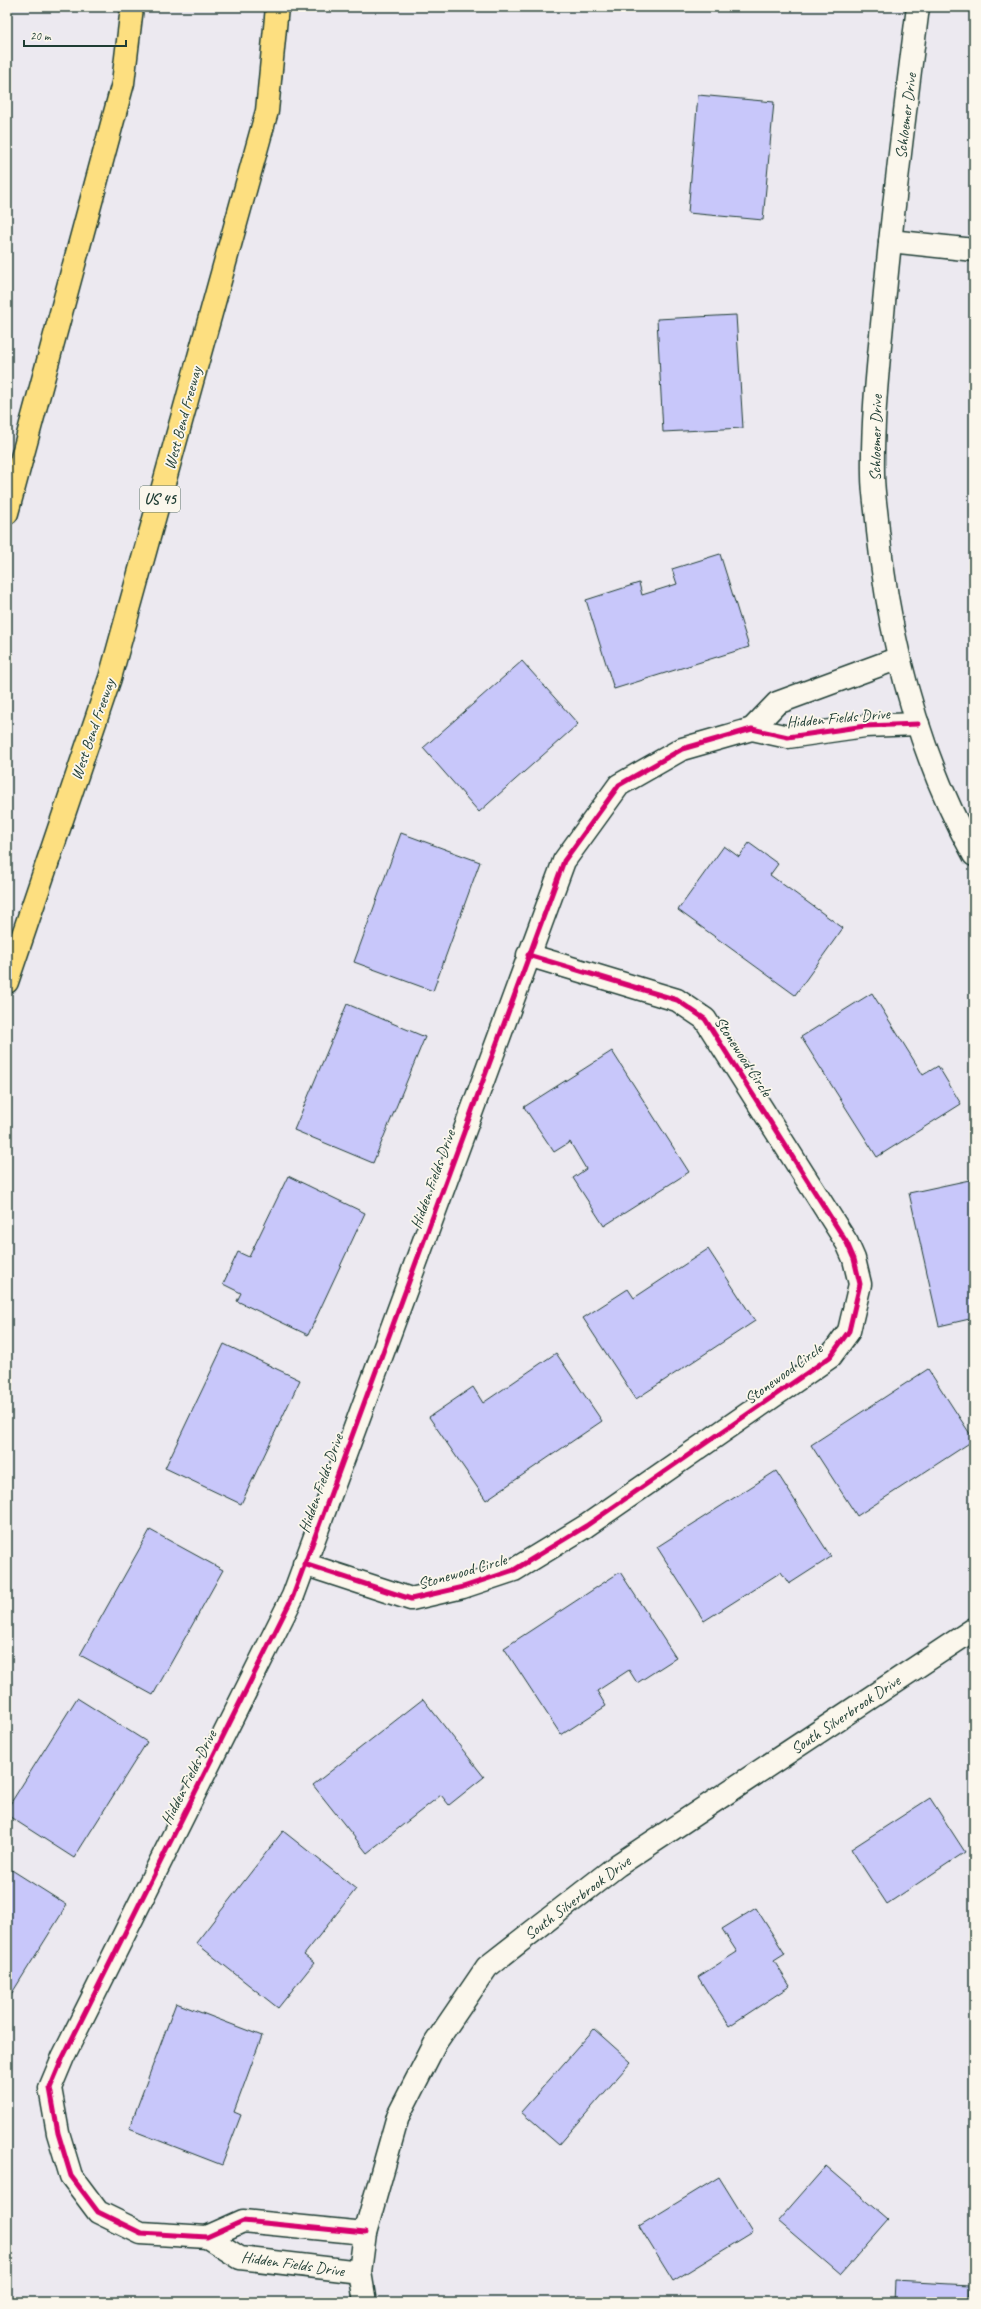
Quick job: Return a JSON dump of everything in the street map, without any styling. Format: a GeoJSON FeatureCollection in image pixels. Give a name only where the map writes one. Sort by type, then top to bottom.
{"type":"FeatureCollection","features":[{"type":"Feature","properties":{"kind":"highway"},"geometry":{"type":"LineString","coordinates":[[7,513],[123,83],[132,7]]}},
{"type":"Feature","properties":{"kind":"highway","name":"West Bend Freeway"},"geometry":{"type":"LineString","coordinates":[[7,982],[118,648],[267,111],[277,7]]}},
{"type":"Feature","properties":{"kind":"street","name":"Schloemer Drive"},"geometry":{"type":"LineString","coordinates":[[918,7],[890,241],[877,378],[873,476],[883,574],[899,658],[918,724],[937,779],[954,818],[974,855]]}},
{"type":"Feature","properties":{"kind":"street"},"geometry":{"type":"LineString","coordinates":[[890,241],[974,250]]}},
{"type":"Feature","properties":{"kind":"street","name":"Hidden Fields Drive"},"geometry":{"type":"LineString","coordinates":[[752,729],[778,703],[899,658]]}},
{"type":"Feature","properties":{"kind":"street","name":"Hidden Fields Drive"},"geometry":{"type":"LineString","coordinates":[[365,2233],[243,2221],[207,2237],[141,2234],[98,2212],[70,2176],[58,2133],[50,2088],[62,2057],[293,1596],[528,955],[564,861],[619,785],[682,749],[752,729],[788,737],[865,726],[918,724]]}},
{"type":"Feature","properties":{"kind":"street","name":"Stonewood Circle"},"geometry":{"type":"LineString","coordinates":[[304,1564],[411,1599],[463,1587],[514,1570],[586,1526],[830,1357],[849,1331],[860,1284],[854,1259],[847,1243],[706,1019],[677,1000],[528,955]]}},
{"type":"Feature","properties":{"kind":"street","name":"South Silverbrook Drive"},"geometry":{"type":"LineString","coordinates":[[365,2302],[360,2272],[365,2233],[398,2116],[436,2042],[487,1967],[618,1865],[974,1629]]}},
{"type":"Feature","properties":{"kind":"street","name":"Hidden Fields Drive"},"geometry":{"type":"LineString","coordinates":[[207,2237],[240,2258],[360,2272]]}},
{"type":"Feature","properties":{"kind":"building"},"geometry":{"type":"Polygon","coordinates":[[[698,95],[774,102],[763,220],[688,213],[698,95]]]}},
{"type":"Feature","properties":{"kind":"building"},"geometry":{"type":"Polygon","coordinates":[[[736,315],[743,428],[663,432],[657,319],[736,315]]]}},
{"type":"Feature","properties":{"kind":"building"},"geometry":{"type":"Polygon","coordinates":[[[720,554],[749,647],[614,689],[586,600],[639,583],[642,595],[677,584],[672,569],[720,554]]]}},
{"type":"Feature","properties":{"kind":"building"},"geometry":{"type":"Polygon","coordinates":[[[522,661],[578,724],[479,812],[423,748],[522,661]]]}},
{"type":"Feature","properties":{"kind":"building"},"geometry":{"type":"Polygon","coordinates":[[[401,833],[480,862],[433,991],[354,962],[401,833]]]}},
{"type":"Feature","properties":{"kind":"building"},"geometry":{"type":"Polygon","coordinates":[[[749,843],[778,864],[770,875],[843,928],[795,995],[678,910],[724,846],[739,857],[749,843]]]}},
{"type":"Feature","properties":{"kind":"building"},"geometry":{"type":"Polygon","coordinates":[[[872,993],[923,1075],[938,1066],[961,1104],[877,1157],[801,1037],[872,993]]]}},
{"type":"Feature","properties":{"kind":"building"},"geometry":{"type":"Polygon","coordinates":[[[347,1004],[425,1037],[373,1163],[294,1130],[347,1004]]]}},
{"type":"Feature","properties":{"kind":"building"},"geometry":{"type":"Polygon","coordinates":[[[612,1051],[689,1172],[604,1226],[573,1178],[586,1169],[570,1142],[554,1152],[524,1107],[612,1051]]]}},
{"type":"Feature","properties":{"kind":"building"},"geometry":{"type":"Polygon","coordinates":[[[288,1176],[365,1213],[308,1335],[237,1301],[241,1293],[223,1284],[238,1252],[249,1257],[288,1176]]]}},
{"type":"Feature","properties":{"kind":"building"},"geometry":{"type":"Polygon","coordinates":[[[974,1179],[974,1318],[939,1326],[909,1193],[974,1179]]]}},
{"type":"Feature","properties":{"kind":"building"},"geometry":{"type":"Polygon","coordinates":[[[708,1249],[755,1321],[636,1399],[583,1318],[628,1289],[634,1298],[708,1249]]]}},
{"type":"Feature","properties":{"kind":"building"},"geometry":{"type":"Polygon","coordinates":[[[224,1344],[300,1380],[241,1504],[165,1468],[224,1344]]]}},
{"type":"Feature","properties":{"kind":"building"},"geometry":{"type":"Polygon","coordinates":[[[556,1353],[602,1421],[486,1500],[429,1417],[473,1387],[483,1403],[556,1353]]]}},
{"type":"Feature","properties":{"kind":"building"},"geometry":{"type":"Polygon","coordinates":[[[928,1369],[974,1440],[857,1516],[811,1445],[928,1369]]]}},
{"type":"Feature","properties":{"kind":"building"},"geometry":{"type":"Polygon","coordinates":[[[776,1471],[831,1557],[789,1584],[781,1572],[704,1621],[657,1547],[776,1471]]]}},
{"type":"Feature","properties":{"kind":"building"},"geometry":{"type":"Polygon","coordinates":[[[150,1530],[223,1570],[153,1695],[80,1655],[150,1530]]]}},
{"type":"Feature","properties":{"kind":"building"},"geometry":{"type":"Polygon","coordinates":[[[620,1572],[676,1658],[637,1683],[629,1670],[597,1691],[606,1706],[561,1735],[504,1648],[620,1572]]]}},
{"type":"Feature","properties":{"kind":"building"},"geometry":{"type":"Polygon","coordinates":[[[77,1698],[147,1742],[74,1858],[7,1815],[7,1809],[77,1698]]]}},
{"type":"Feature","properties":{"kind":"building"},"geometry":{"type":"Polygon","coordinates":[[[423,1699],[484,1777],[449,1805],[441,1795],[367,1853],[313,1785],[423,1699]]]}},
{"type":"Feature","properties":{"kind":"building"},"geometry":{"type":"Polygon","coordinates":[[[930,1798],[965,1852],[887,1904],[851,1849],[930,1798]]]}},
{"type":"Feature","properties":{"kind":"building"},"geometry":{"type":"Polygon","coordinates":[[[283,1831],[356,1889],[304,1955],[314,1963],[278,2008],[196,1943],[283,1831]]]}},
{"type":"Feature","properties":{"kind":"building"},"geometry":{"type":"Polygon","coordinates":[[[7,1867],[67,1905],[7,2001],[7,1867]]]}},
{"type":"Feature","properties":{"kind":"building"},"geometry":{"type":"Polygon","coordinates":[[[756,1908],[785,1954],[774,1961],[790,1986],[729,2026],[698,1977],[737,1952],[722,1929],[756,1908]]]}},
{"type":"Feature","properties":{"kind":"building"},"geometry":{"type":"Polygon","coordinates":[[[176,2003],[262,2036],[234,2112],[241,2115],[222,2165],[129,2129],[176,2003]]]}},
{"type":"Feature","properties":{"kind":"building"},"geometry":{"type":"Polygon","coordinates":[[[594,2029],[631,2062],[559,2145],[521,2112],[594,2029]]]}},
{"type":"Feature","properties":{"kind":"building"},"geometry":{"type":"Polygon","coordinates":[[[826,2166],[889,2220],[841,2275],[778,2221],[826,2166]]]}},
{"type":"Feature","properties":{"kind":"building"},"geometry":{"type":"Polygon","coordinates":[[[719,2177],[753,2232],[673,2281],[639,2226],[719,2177]]]}},
{"type":"Feature","properties":{"kind":"building"},"geometry":{"type":"Polygon","coordinates":[[[895,2281],[970,2285],[969,2302],[894,2302],[895,2281]]]}},
{"type":"Feature","properties":{"kind":"building"},"geometry":{"type":"Polygon","coordinates":[[[579,2296],[646,2302],[578,2302],[579,2296]]]}},
{"type":"Feature","properties":{"kind":"cycle path"},"geometry":{"type":"LineString","coordinates":[[365,2233],[243,2221],[207,2237],[141,2233],[98,2212],[71,2176],[58,2133],[50,2088],[63,2057],[293,1596],[564,861],[619,785],[682,749],[752,729],[788,737],[865,726],[918,724]]}},
{"type":"Feature","properties":{"kind":"cycle path"},"geometry":{"type":"LineString","coordinates":[[304,1564],[411,1599],[463,1587],[514,1570],[586,1526],[830,1357],[849,1331],[860,1284],[854,1259],[847,1243],[705,1019],[677,1000],[528,955]]}}]}
